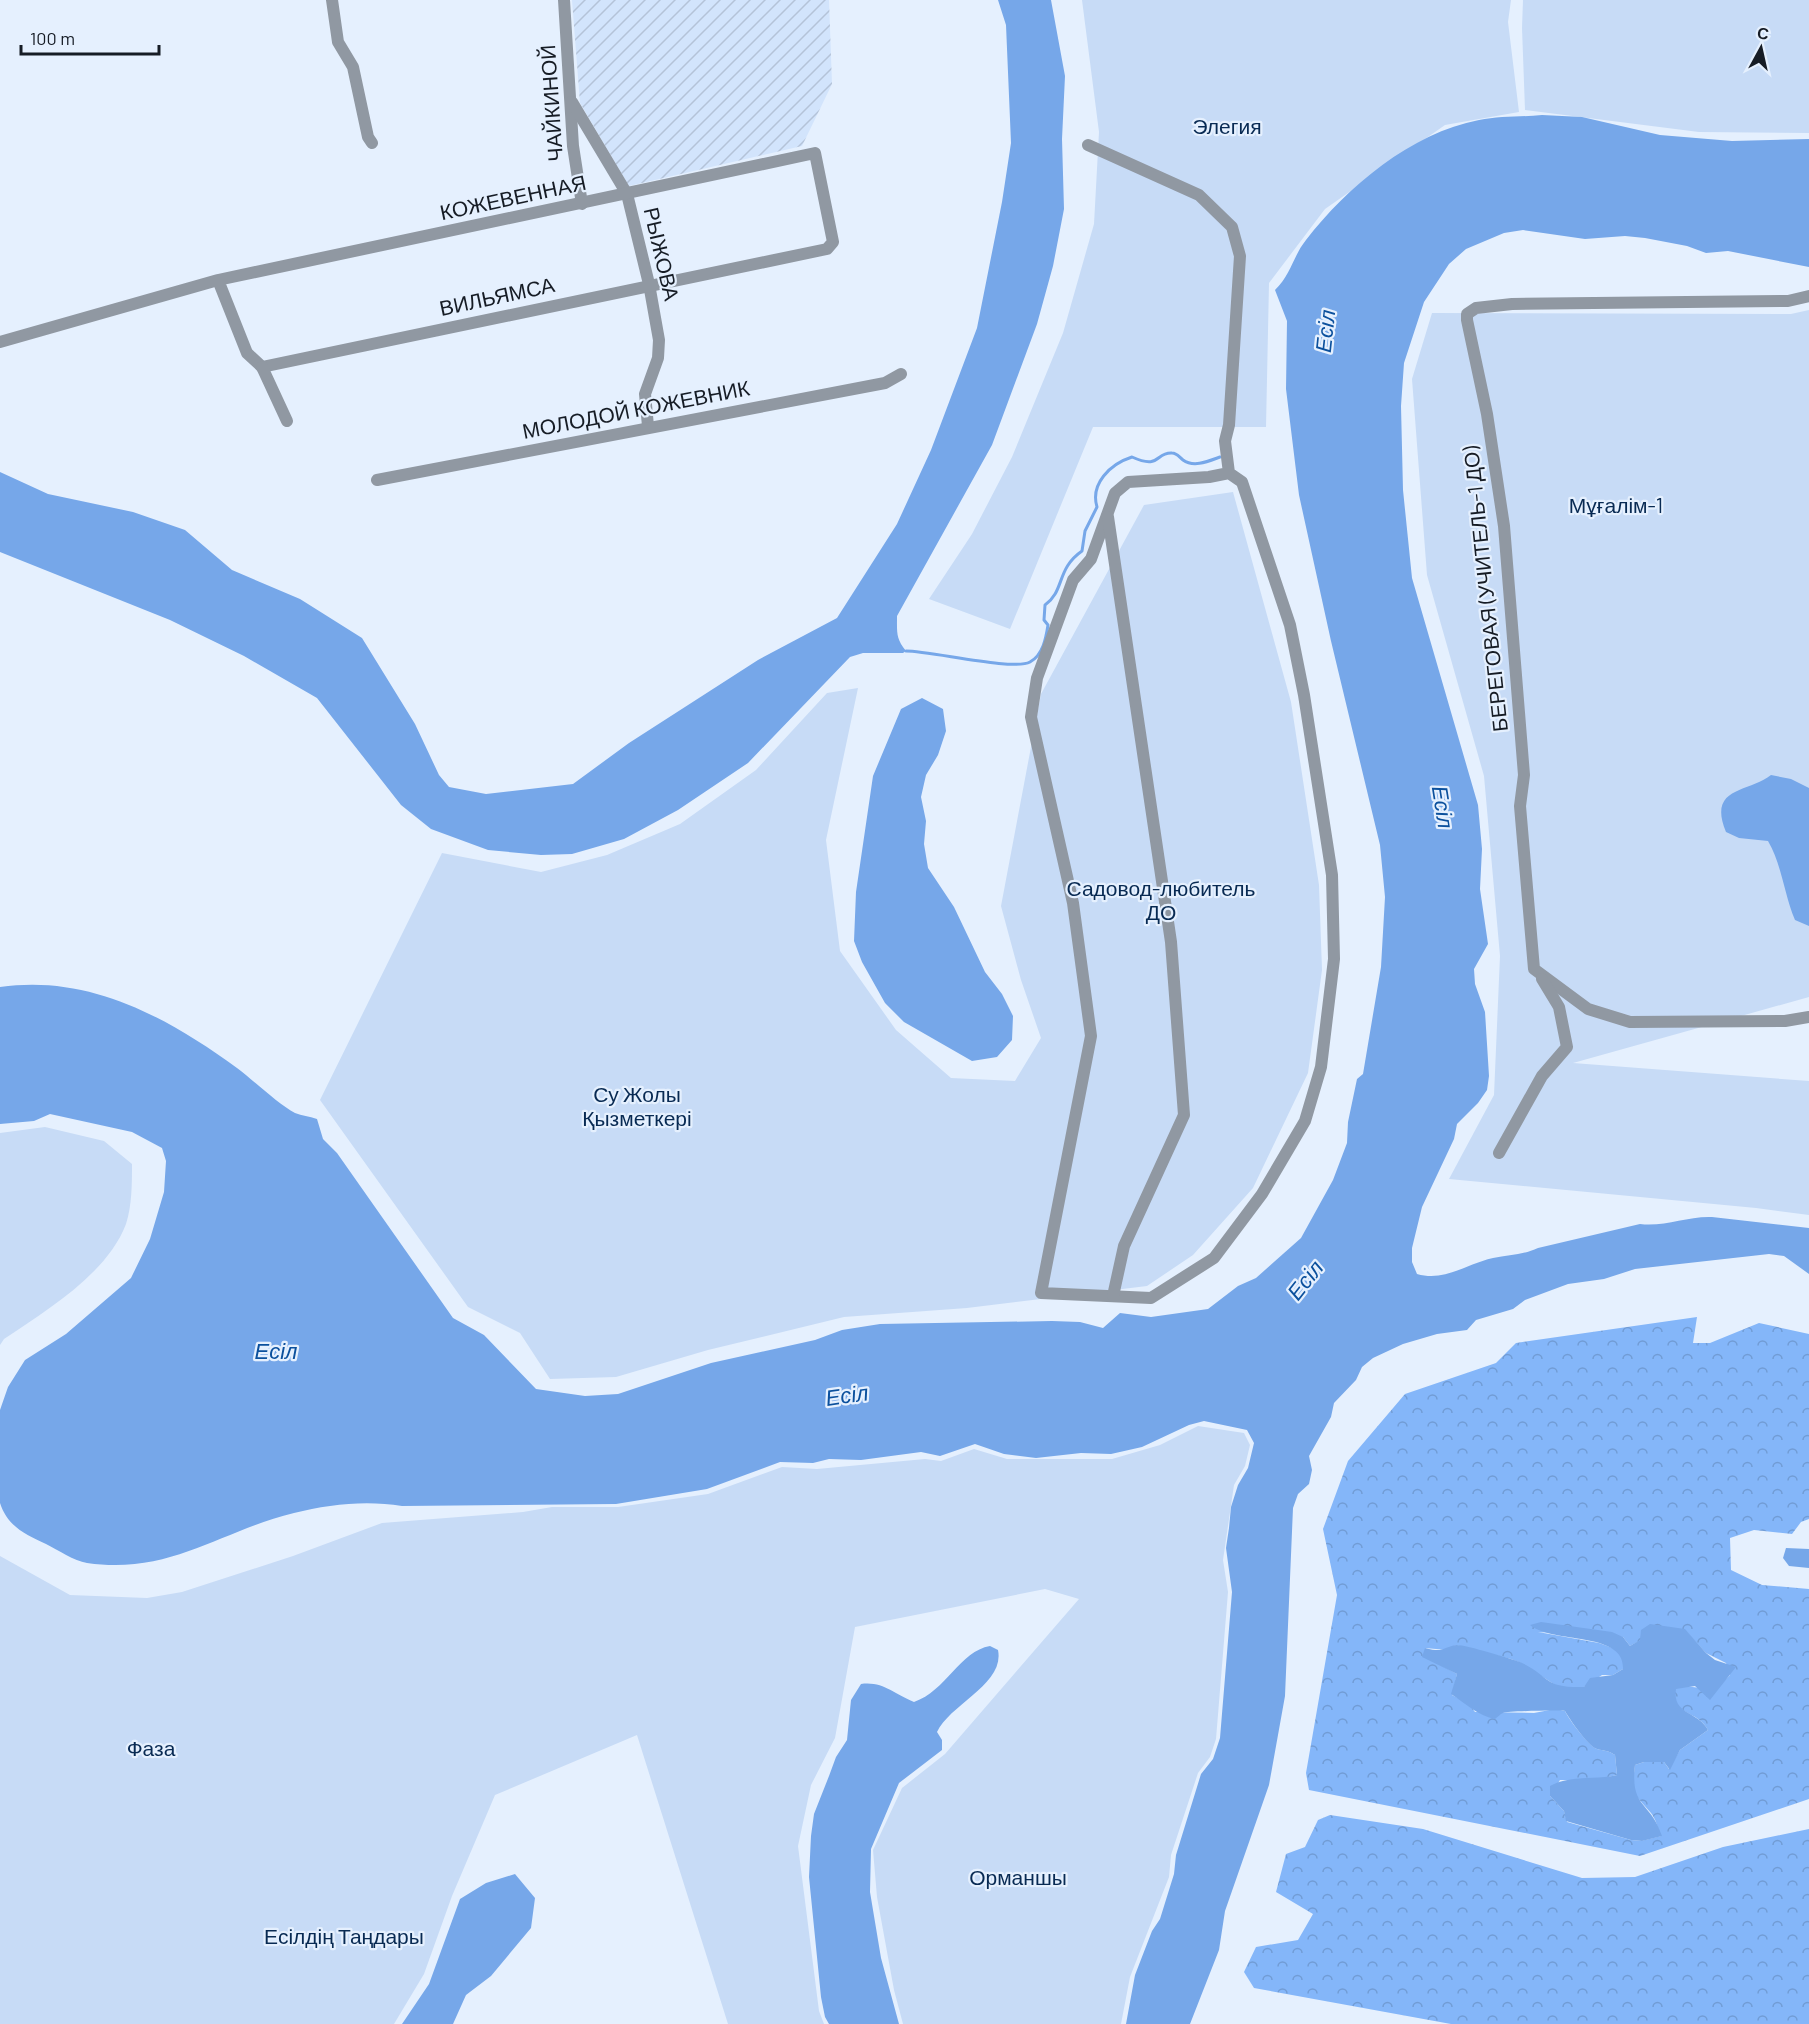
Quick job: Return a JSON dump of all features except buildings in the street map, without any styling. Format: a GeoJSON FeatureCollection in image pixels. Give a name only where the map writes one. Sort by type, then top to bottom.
{"type":"FeatureCollection","features":[{"type":"Feature","properties":{"kind":"street"},"geometry":{"type":"LineString","coordinates":[[332,0],[338,42],[353,67],[368,137],[372,143]]}},
{"type":"Feature","properties":{"kind":"street","name":"ЧАЙКИНОЙ"},"geometry":{"type":"LineString","coordinates":[[564,0],[573,146],[582,204]]}},
{"type":"Feature","properties":{"kind":"street","name":"РЫЖОВА"},"geometry":{"type":"LineString","coordinates":[[572,102],[627,194],[649,284],[659,340],[658,358],[645,394],[648,426]]}},
{"type":"Feature","properties":{"kind":"street"},"geometry":{"type":"LineString","coordinates":[[1088,145],[1199,195],[1232,227],[1240,256],[1229,425],[1225,441],[1229,472],[1242,482],[1290,625],[1304,695],[1330,863],[1334,959],[1321,1067],[1305,1121],[1262,1194],[1214,1258],[1151,1298],[1041,1293],[1091,1036],[1073,903],[1031,717],[1037,678],[1073,580],[1091,559],[1115,493],[1128,482],[1209,477],[1229,472]]}},
{"type":"Feature","properties":{"kind":"street","name":"КОЖЕВЕННАЯ"},"geometry":{"type":"LineString","coordinates":[[0,342],[218,280],[815,153],[833,242]]}},
{"type":"Feature","properties":{"kind":"street","name":"ВИЛЬЯМСА"},"geometry":{"type":"LineString","coordinates":[[262,367],[649,284],[827,249],[833,242]]}},
{"type":"Feature","properties":{"kind":"street"},"geometry":{"type":"LineString","coordinates":[[218,280],[247,353],[262,367],[287,421]]}},
{"type":"Feature","properties":{"kind":"street","name":"БЕРЕГОВАЯ (УЧИТЕЛЬ-1 ДО)"},"geometry":{"type":"LineString","coordinates":[[1536,971],[1520,806],[1524,775],[1504,526],[1487,414],[1467,314],[1476,308],[1512,304],[1788,301],[1809,296]]}},
{"type":"Feature","properties":{"kind":"street","name":"МОЛОДОЙ КОЖЕВНИК"},"geometry":{"type":"LineString","coordinates":[[377,480],[648,426],[885,383],[901,375]]}},
{"type":"Feature","properties":{"kind":"street"},"geometry":{"type":"LineString","coordinates":[[1108,516],[1171,942],[1184,1115],[1124,1246],[1113,1296]]}},
{"type":"Feature","properties":{"kind":"street"},"geometry":{"type":"LineString","coordinates":[[1536,971],[1588,1008],[1630,1022],[1785,1021],[1809,1017]]}},
{"type":"Feature","properties":{"kind":"street"},"geometry":{"type":"LineString","coordinates":[[1499,1153],[1542,1076],[1567,1047],[1559,1007],[1536,971]]}},
{"type":"Feature","properties":{"kind":"shaded area"},"geometry":{"type":"Polygon","coordinates":[[[572,0],[829,0],[832,84],[802,146],[629,186],[580,103],[572,0]]]}},
{"type":"Feature","properties":{"kind":"green space","name":"Элегия"},"geometry":{"type":"Polygon","coordinates":[[[1082,0],[1511,0],[1508,22],[1519,112],[1445,125],[1325,209],[1269,283],[1266,427],[1093,427],[1010,629],[929,599],[972,534],[1012,457],[1063,333],[1094,224],[1099,132],[1082,0]]]}},
{"type":"Feature","properties":{"kind":"green space"},"geometry":{"type":"Polygon","coordinates":[[[1523,0],[1809,0],[1809,133],[1699,132],[1525,110],[1523,0]]]}},
{"type":"Feature","properties":{"kind":"green space","name":"Мұғалім-1"},"geometry":{"type":"Polygon","coordinates":[[[1809,310],[1809,997],[1573,1063],[1809,1081],[1809,1215],[1449,1179],[1494,1095],[1500,956],[1484,776],[1427,575],[1412,379],[1432,313],[1791,314],[1809,310]]]}},
{"type":"Feature","properties":{"kind":"green space"},"geometry":{"type":"Polygon","coordinates":[[[1233,492],[1291,702],[1319,885],[1322,970],[1308,1073],[1253,1188],[1193,1255],[1147,1286],[967,1308],[844,1317],[708,1350],[616,1377],[550,1379],[520,1333],[468,1307],[320,1100],[442,853],[541,872],[607,855],[680,824],[756,770],[827,693],[858,688],[826,840],[840,951],[896,1030],[951,1078],[1015,1081],[1041,1038],[1021,980],[1001,906],[1041,694],[1144,505],[1233,492]]]}},
{"type":"Feature","properties":{"kind":"green space"},"geometry":{"type":"Polygon","coordinates":[[[45,1127],[104,1141],[132,1164],[128,1217],[117,1242],[90,1275],[56,1303],[4,1339],[0,1345],[0,1133],[45,1127]]]}},
{"type":"Feature","properties":{"kind":"green space"},"geometry":{"type":"Polygon","coordinates":[[[1697,1317],[1693,1343],[1710,1343],[1759,1323],[1809,1334],[1809,1519],[1801,1522],[1792,1534],[1754,1530],[1730,1538],[1731,1570],[1762,1585],[1809,1589],[1809,1799],[1640,1856],[1309,1790],[1306,1773],[1337,1595],[1323,1529],[1348,1461],[1405,1394],[1496,1363],[1516,1343],[1697,1317]],[[1684,1629],[1641,1640],[1630,1646],[1623,1637],[1538,1632],[1599,1643],[1618,1650],[1623,1660],[1623,1669],[1613,1675],[1602,1675],[1584,1687],[1560,1688],[1511,1659],[1456,1645],[1447,1650],[1425,1648],[1431,1660],[1457,1674],[1452,1695],[1469,1704],[1475,1712],[1534,1713],[1555,1709],[1565,1711],[1593,1747],[1615,1755],[1617,1775],[1595,1780],[1560,1780],[1550,1796],[1564,1811],[1567,1822],[1641,1841],[1661,1836],[1653,1815],[1635,1793],[1633,1783],[1635,1765],[1644,1762],[1664,1762],[1669,1769],[1680,1750],[1708,1730],[1703,1723],[1677,1704],[1675,1697],[1675,1688],[1685,1686],[1715,1690],[1730,1675],[1726,1663],[1706,1653],[1684,1629]]]}},
{"type":"Feature","properties":{"kind":"green space"},"geometry":{"type":"Polygon","coordinates":[[[1198,1426],[1244,1433],[1250,1445],[1245,1466],[1234,1485],[1223,1560],[1228,1592],[1216,1739],[1210,1757],[1198,1773],[1171,1855],[1169,1877],[1130,1977],[1121,2024],[903,2024],[894,1990],[877,1897],[873,1850],[902,1788],[945,1754],[1079,1599],[1045,1589],[855,1627],[835,1738],[811,1785],[798,1846],[819,2011],[824,2024],[728,2024],[637,1735],[495,1795],[452,1896],[424,1974],[394,2024],[0,2024],[0,1556],[70,1595],[147,1598],[182,1592],[293,1556],[382,1523],[523,1512],[552,1507],[618,1507],[708,1494],[782,1467],[817,1469],[925,1459],[941,1461],[974,1449],[1007,1459],[1112,1459],[1160,1445],[1198,1426]]]}},
{"type":"Feature","properties":{"kind":"green space"},"geometry":{"type":"Polygon","coordinates":[[[1330,1815],[1423,1829],[1582,1878],[1635,1877],[1723,1847],[1809,1829],[1809,2024],[1451,2024],[1254,1988],[1244,1972],[1256,1947],[1298,1940],[1313,1914],[1276,1892],[1286,1854],[1305,1847],[1318,1820],[1330,1815]]]}},
{"type":"Feature","properties":{"kind":"water"},"geometry":{"type":"Polygon","coordinates":[[[998,0],[1051,0],[1065,76],[1062,139],[1064,209],[1053,266],[1037,324],[992,445],[897,616],[900,643],[906,651],[903,653],[863,653],[850,657],[748,763],[678,810],[624,839],[572,854],[541,855],[488,850],[431,829],[401,805],[317,698],[244,656],[170,620],[0,552],[0,472],[48,494],[133,512],[185,530],[232,570],[300,599],[362,638],[415,724],[439,775],[449,787],[486,794],[573,784],[629,743],[758,660],[837,618],[897,524],[931,450],[977,328],[1002,202],[1011,143],[1006,25],[998,0]]]}},
{"type":"Feature","properties":{"kind":"water","name":"Есіл"},"geometry":{"type":"Polygon","coordinates":[[[1542,115],[1582,117],[1660,135],[1732,141],[1809,139],[1809,267],[1728,251],[1706,253],[1687,246],[1645,238],[1625,236],[1585,239],[1523,230],[1504,233],[1466,249],[1449,264],[1424,302],[1404,363],[1401,406],[1403,490],[1412,578],[1478,805],[1482,849],[1480,889],[1488,944],[1474,969],[1475,984],[1485,1012],[1489,1076],[1487,1090],[1478,1103],[1457,1124],[1454,1139],[1422,1207],[1412,1248],[1412,1262],[1417,1274],[1437,1276],[1493,1258],[1640,1224],[1649,1225],[1712,1217],[1809,1228],[1809,1274],[1784,1256],[1769,1254],[1635,1269],[1604,1279],[1568,1284],[1525,1300],[1513,1309],[1476,1320],[1467,1330],[1437,1334],[1403,1344],[1373,1358],[1362,1367],[1356,1380],[1334,1403],[1331,1417],[1309,1456],[1312,1470],[1309,1484],[1298,1494],[1293,1508],[1285,1696],[1269,1785],[1225,1911],[1219,1950],[1190,2024],[1126,2024],[1135,1975],[1152,1931],[1160,1919],[1174,1874],[1176,1855],[1201,1774],[1213,1759],[1220,1738],[1232,1592],[1226,1548],[1231,1507],[1238,1485],[1248,1468],[1254,1443],[1247,1430],[1204,1421],[1189,1425],[1142,1447],[1111,1454],[1081,1453],[1036,1458],[1004,1454],[975,1444],[940,1456],[921,1452],[861,1460],[829,1459],[813,1463],[780,1462],[707,1489],[616,1504],[402,1506],[362,1503],[334,1505],[267,1521],[194,1549],[144,1563],[117,1565],[87,1563],[24,1533],[13,1524],[0,1503],[0,1410],[8,1387],[25,1360],[66,1334],[131,1278],[150,1239],[164,1192],[166,1161],[162,1148],[132,1132],[50,1114],[34,1121],[0,1124],[0,987],[33,985],[65,987],[96,993],[126,1004],[183,1032],[210,1049],[289,1109],[317,1119],[323,1139],[337,1153],[453,1318],[484,1335],[536,1389],[585,1396],[618,1394],[711,1363],[815,1340],[842,1330],[880,1324],[1052,1321],[1080,1322],[1103,1328],[1120,1313],[1151,1317],[1208,1309],[1238,1286],[1256,1278],[1301,1238],[1333,1180],[1347,1143],[1348,1122],[1357,1079],[1363,1074],[1381,967],[1385,897],[1380,845],[1299,495],[1286,389],[1287,321],[1275,290],[1285,278],[1302,246],[1322,220],[1382,165],[1429,137],[1454,127],[1479,120],[1542,115]]]}},
{"type":"Feature","properties":{"kind":"water"},"geometry":{"type":"Polygon","coordinates":[[[922,698],[943,709],[946,731],[938,755],[926,775],[921,797],[926,821],[924,844],[928,868],[954,907],[985,972],[1002,994],[1013,1016],[1012,1040],[997,1057],[972,1061],[904,1022],[885,1003],[862,962],[854,941],[856,892],[873,776],[901,709],[922,698]]]}},
{"type":"Feature","properties":{"kind":"water"},"geometry":{"type":"Polygon","coordinates":[[[1771,775],[1791,779],[1809,788],[1809,926],[1795,920],[1777,860],[1768,841],[1739,838],[1726,832],[1722,817],[1722,806],[1726,798],[1771,775]]]}},
{"type":"Feature","properties":{"kind":"water"},"geometry":{"type":"Polygon","coordinates":[[[1786,1548],[1809,1549],[1809,1568],[1789,1566],[1783,1558],[1786,1548]]]}},
{"type":"Feature","properties":{"kind":"water"},"geometry":{"type":"Polygon","coordinates":[[[1541,1622],[1612,1632],[1623,1637],[1630,1646],[1640,1640],[1641,1630],[1650,1624],[1685,1629],[1715,1660],[1736,1667],[1710,1700],[1695,1686],[1676,1689],[1678,1704],[1704,1724],[1708,1730],[1680,1750],[1670,1770],[1664,1762],[1644,1762],[1635,1765],[1635,1790],[1662,1836],[1642,1841],[1631,1840],[1566,1821],[1564,1811],[1550,1796],[1550,1786],[1565,1780],[1617,1775],[1615,1755],[1593,1747],[1565,1711],[1507,1712],[1495,1719],[1483,1715],[1451,1694],[1457,1674],[1422,1657],[1425,1648],[1439,1650],[1456,1645],[1468,1647],[1520,1662],[1554,1683],[1571,1687],[1584,1687],[1590,1678],[1613,1675],[1623,1669],[1621,1657],[1613,1649],[1601,1643],[1541,1631],[1530,1625],[1541,1622]]]}},
{"type":"Feature","properties":{"kind":"water"},"geometry":{"type":"Polygon","coordinates":[[[990,1646],[998,1650],[998,1662],[993,1673],[985,1684],[953,1712],[937,1732],[942,1740],[942,1750],[899,1783],[871,1849],[870,1892],[881,1958],[899,2024],[829,2024],[825,2017],[821,1997],[809,1877],[811,1836],[814,1814],[836,1757],[847,1740],[851,1700],[861,1684],[876,1684],[914,1702],[935,1689],[970,1655],[990,1646]]]}},
{"type":"Feature","properties":{"kind":"water"},"geometry":{"type":"Polygon","coordinates":[[[515,1874],[535,1898],[531,1928],[491,1976],[466,1995],[453,2024],[402,2024],[429,1984],[460,1899],[486,1883],[515,1874]]]}},
{"type":"Feature","properties":{"kind":"waterway"},"geometry":{"type":"LineString","coordinates":[[906,651],[1007,664],[1030,662],[1041,651],[1045,641],[1048,625],[1044,620],[1045,605],[1056,593],[1068,565],[1082,551],[1085,531],[1097,507],[1096,490],[1109,470],[1132,457],[1148,462],[1167,453],[1174,453],[1187,462],[1197,464],[1220,457]]}},
{"type":"Feature","properties":{"kind":"park label","name":"Садовод-любитель ДО"},"geometry":{"type":"Point","coordinates":[1161,901]}},
{"type":"Feature","properties":{"kind":"park label","name":"Су Жолы Қызметкері"},"geometry":{"type":"Point","coordinates":[637,1107]}},
{"type":"Feature","properties":{"kind":"park label","name":"Фаза"},"geometry":{"type":"Point","coordinates":[151,1749]}},
{"type":"Feature","properties":{"kind":"park label","name":"Орманшы"},"geometry":{"type":"Point","coordinates":[1018,1878]}},
{"type":"Feature","properties":{"kind":"park label","name":"Есілдің Таңдары"},"geometry":{"type":"Point","coordinates":[344,1937]}}]}
